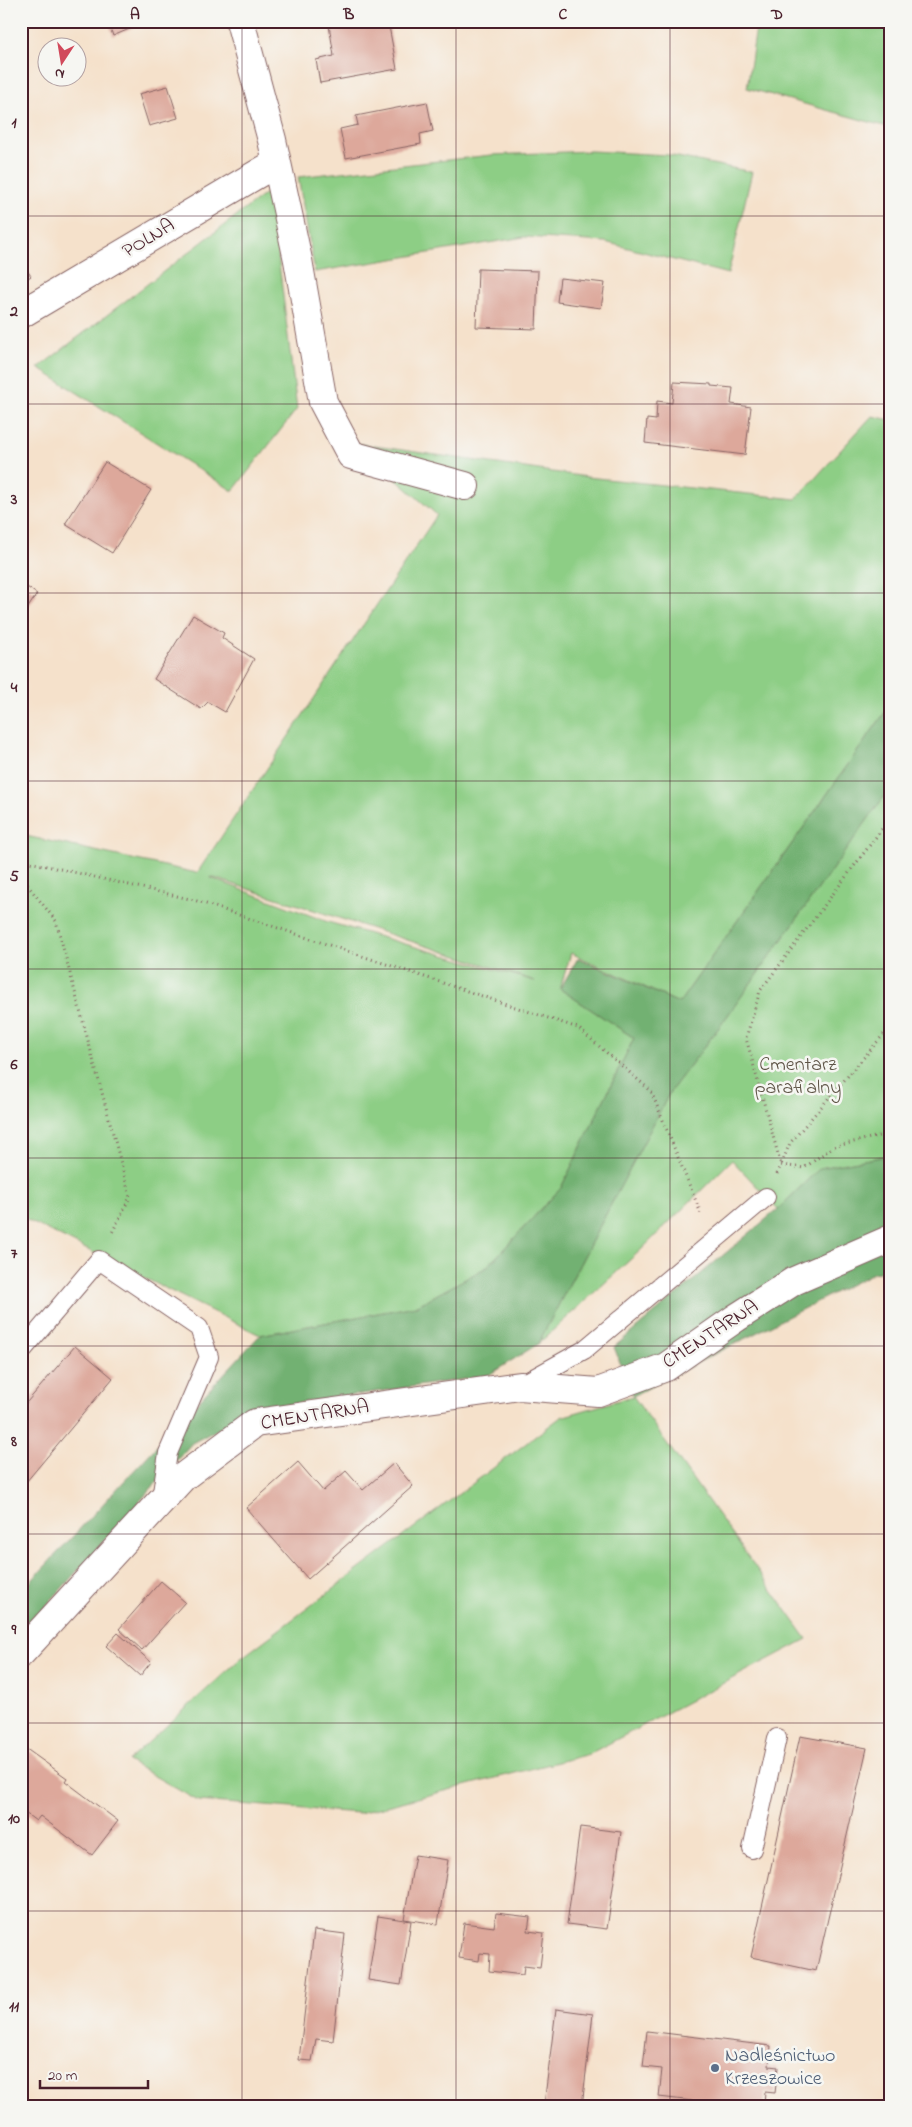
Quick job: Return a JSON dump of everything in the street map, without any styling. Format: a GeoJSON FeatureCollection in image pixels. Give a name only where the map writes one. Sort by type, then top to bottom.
{"type":"FeatureCollection","features":[{"type":"Feature","properties":{"kind":"street"},"geometry":{"type":"LineString","coordinates":[[240,21],[272,140],[298,260],[323,402],[350,454],[465,486]]}},
{"type":"Feature","properties":{"kind":"street","name":"POLNA"},"geometry":{"type":"LineString","coordinates":[[21,314],[276,163]]}},
{"type":"Feature","properties":{"kind":"street","name":"CMENTARNA"},"geometry":{"type":"LineString","coordinates":[[21,1652],[183,1477],[255,1423],[520,1386],[598,1392],[666,1367],[736,1318],[794,1281],[891,1239]]}},
{"type":"Feature","properties":{"kind":"lane","name":"CMENTARNA"},"geometry":{"type":"LineString","coordinates":[[520,1386],[584,1350],[766,1198]]}},
{"type":"Feature","properties":{"kind":"lane"},"geometry":{"type":"LineString","coordinates":[[21,1352],[99,1260],[199,1328],[208,1357],[168,1454],[161,1500]]}},
{"type":"Feature","properties":{"kind":"lane"},"geometry":{"type":"LineString","coordinates":[[752,1849],[777,1738]]}},
{"type":"Feature","properties":{"kind":"path"},"geometry":{"type":"LineString","coordinates":[[781,1165],[746,1038],[760,991],[891,817]]}},
{"type":"Feature","properties":{"kind":"path"},"geometry":{"type":"LineString","coordinates":[[21,860],[194,900],[578,1028],[651,1091],[713,1242]]}},
{"type":"Feature","properties":{"kind":"path"},"geometry":{"type":"LineString","coordinates":[[21,877],[56,921],[130,1197],[99,1260]]}},
{"type":"Feature","properties":{"kind":"path"},"geometry":{"type":"LineString","coordinates":[[766,1198],[790,1144],[891,1026]]}},
{"type":"Feature","properties":{"kind":"path"},"geometry":{"type":"LineString","coordinates":[[781,1165],[804,1168],[834,1147],[891,1134]]}},
{"type":"Feature","properties":{"kind":"green space"},"geometry":{"type":"Polygon","coordinates":[[[757,21],[891,21],[891,128],[747,88],[757,21]]]}},
{"type":"Feature","properties":{"kind":"green space"},"geometry":{"type":"Polygon","coordinates":[[[591,151],[668,155],[752,172],[728,274],[605,242],[524,237],[315,272],[298,177],[491,155],[591,151]]]}},
{"type":"Feature","properties":{"kind":"green space"},"geometry":{"type":"Polygon","coordinates":[[[270,190],[297,409],[233,491],[38,368],[270,190]]]}},
{"type":"Feature","properties":{"kind":"green space"},"geometry":{"type":"Polygon","coordinates":[[[872,416],[891,420],[891,704],[679,1003],[571,953],[560,989],[634,1038],[561,1188],[487,1267],[416,1306],[260,1335],[21,1217],[21,835],[197,873],[437,515],[354,443],[587,477],[796,499],[872,416]],[[211,877],[328,922],[535,981],[211,877]]]}},
{"type":"Feature","properties":{"kind":"green space"},"geometry":{"type":"Polygon","coordinates":[[[891,704],[891,787],[723,1022],[670,1092],[538,1344],[487,1376],[256,1409],[192,1443],[21,1634],[21,1592],[260,1335],[416,1306],[487,1267],[561,1188],[634,1038],[560,989],[578,958],[679,1003],[891,704]]]}},
{"type":"Feature","properties":{"kind":"green space","name":"Cmentarz parafialny"},"geometry":{"type":"Polygon","coordinates":[[[891,787],[891,1155],[820,1168],[778,1209],[732,1160],[643,1248],[538,1344],[670,1092],[723,1022],[891,787]]]}},
{"type":"Feature","properties":{"kind":"green space"},"geometry":{"type":"Polygon","coordinates":[[[891,1155],[891,1270],[873,1273],[633,1396],[614,1347],[778,1209],[820,1168],[891,1155]]]}},
{"type":"Feature","properties":{"kind":"green space"},"geometry":{"type":"Polygon","coordinates":[[[633,1396],[807,1639],[589,1754],[359,1813],[198,1801],[128,1761],[240,1659],[561,1417],[633,1396]]]}},
{"type":"Feature","properties":{"kind":"building"},"geometry":{"type":"Polygon","coordinates":[[[108,21],[148,21],[113,36],[108,21]]]}},
{"type":"Feature","properties":{"kind":"building"},"geometry":{"type":"Polygon","coordinates":[[[347,21],[388,21],[397,69],[320,83],[316,60],[334,56],[329,25],[347,21]]]}},
{"type":"Feature","properties":{"kind":"building"},"geometry":{"type":"Polygon","coordinates":[[[168,86],[178,118],[149,126],[139,94],[168,86]]]}},
{"type":"Feature","properties":{"kind":"building"},"geometry":{"type":"Polygon","coordinates":[[[427,102],[433,131],[420,134],[421,144],[346,158],[340,129],[358,125],[356,116],[427,102]]]}},
{"type":"Feature","properties":{"kind":"building"},"geometry":{"type":"Polygon","coordinates":[[[21,262],[31,276],[21,283],[21,262]]]}},
{"type":"Feature","properties":{"kind":"building"},"geometry":{"type":"Polygon","coordinates":[[[478,269],[538,271],[536,329],[476,327],[478,269]]]}},
{"type":"Feature","properties":{"kind":"building"},"geometry":{"type":"Polygon","coordinates":[[[560,278],[605,283],[601,308],[557,302],[560,278]]]}},
{"type":"Feature","properties":{"kind":"building"},"geometry":{"type":"Polygon","coordinates":[[[674,382],[711,384],[711,386],[733,388],[731,404],[751,407],[745,455],[645,443],[647,419],[656,420],[657,401],[672,403],[674,382]]]}},
{"type":"Feature","properties":{"kind":"building"},"geometry":{"type":"Polygon","coordinates":[[[105,462],[151,490],[112,553],[65,524],[105,462]]]}},
{"type":"Feature","properties":{"kind":"building"},"geometry":{"type":"Polygon","coordinates":[[[21,583],[37,594],[21,618],[21,583]]]}},
{"type":"Feature","properties":{"kind":"building"},"geometry":{"type":"Polygon","coordinates":[[[193,615],[224,633],[222,638],[254,659],[225,712],[208,702],[201,709],[154,679],[193,615]]]}},
{"type":"Feature","properties":{"kind":"building"},"geometry":{"type":"Polygon","coordinates":[[[75,1346],[113,1378],[26,1482],[21,1478],[21,1409],[75,1346]]]}},
{"type":"Feature","properties":{"kind":"building"},"geometry":{"type":"Polygon","coordinates":[[[298,1462],[323,1491],[346,1471],[363,1490],[394,1463],[413,1486],[308,1579],[246,1508],[298,1462]]]}},
{"type":"Feature","properties":{"kind":"building"},"geometry":{"type":"Polygon","coordinates":[[[161,1581],[185,1602],[142,1650],[119,1629],[161,1581]]]}},
{"type":"Feature","properties":{"kind":"building"},"geometry":{"type":"Polygon","coordinates":[[[118,1633],[151,1662],[140,1676],[106,1646],[118,1633]]]}},
{"type":"Feature","properties":{"kind":"building"},"geometry":{"type":"Polygon","coordinates":[[[800,1736],[867,1748],[816,1971],[751,1957],[800,1736]]]}},
{"type":"Feature","properties":{"kind":"building"},"geometry":{"type":"Polygon","coordinates":[[[25,1748],[67,1778],[65,1781],[118,1821],[92,1855],[40,1816],[36,1821],[21,1810],[21,1754],[25,1748]]]}},
{"type":"Feature","properties":{"kind":"building"},"geometry":{"type":"Polygon","coordinates":[[[580,1827],[621,1832],[607,1929],[567,1924],[580,1827]]]}},
{"type":"Feature","properties":{"kind":"building"},"geometry":{"type":"Polygon","coordinates":[[[415,1855],[448,1860],[438,1924],[404,1919],[415,1855]]]}},
{"type":"Feature","properties":{"kind":"building"},"geometry":{"type":"Polygon","coordinates":[[[496,1913],[530,1917],[528,1931],[544,1933],[540,1968],[524,1966],[523,1975],[489,1971],[490,1954],[480,1953],[479,1961],[459,1958],[464,1923],[494,1927],[496,1913]]]}},
{"type":"Feature","properties":{"kind":"building"},"geometry":{"type":"Polygon","coordinates":[[[378,1916],[411,1921],[401,1985],[368,1980],[378,1916]]]}},
{"type":"Feature","properties":{"kind":"building"},"geometry":{"type":"Polygon","coordinates":[[[314,1930],[345,1934],[333,2041],[316,2039],[312,2061],[299,2060],[314,1930]]]}},
{"type":"Feature","properties":{"kind":"building"},"geometry":{"type":"Polygon","coordinates":[[[556,2009],[593,2014],[582,2106],[544,2105],[556,2009]]]}},
{"type":"Feature","properties":{"kind":"building","name":"Nadleśnictwo Krzeszowice"},"geometry":{"type":"Polygon","coordinates":[[[647,2031],[771,2046],[769,2066],[778,2067],[775,2093],[765,2092],[764,2106],[736,2106],[659,2097],[662,2069],[643,2067],[647,2031]]]}},
{"type":"Feature","properties":{"kind":"place","name":"Nadleśnictwo Krzeszowice"},"geometry":{"type":"Point","coordinates":[715,2068]}}]}
